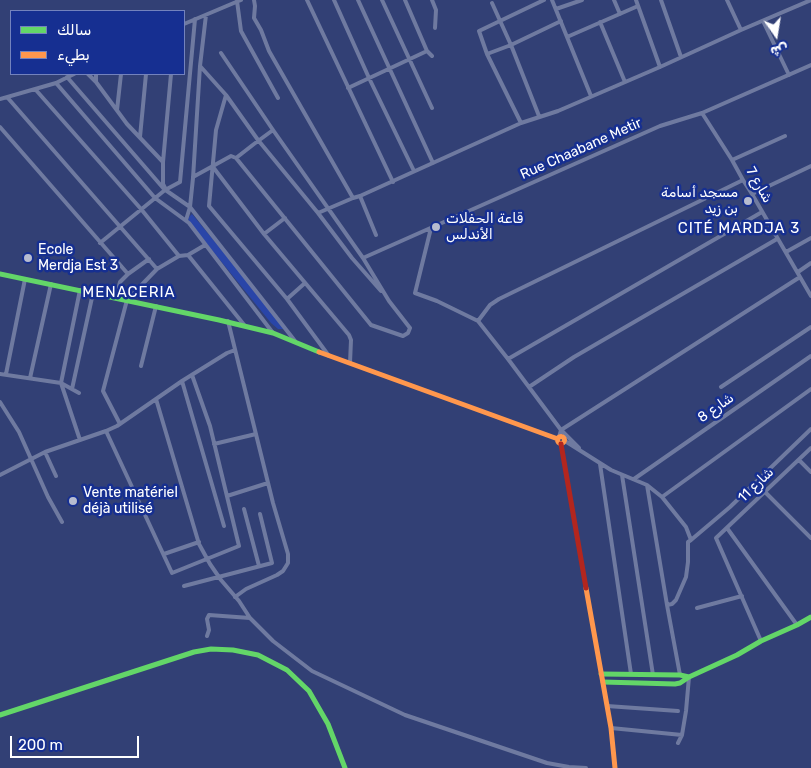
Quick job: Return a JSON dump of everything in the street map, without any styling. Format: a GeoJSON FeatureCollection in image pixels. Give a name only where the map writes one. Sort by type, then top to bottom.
{"type":"FeatureCollection","features":[{"type":"Feature","properties":{"kind":"street"},"geometry":{"type":"LineString","coordinates":[[254,0],[254,18],[269,51],[353,198]]}},
{"type":"Feature","properties":{"kind":"street"},"geometry":{"type":"LineString","coordinates":[[307,0],[393,182]]}},
{"type":"Feature","properties":{"kind":"street"},"geometry":{"type":"LineString","coordinates":[[334,0],[414,171]]}},
{"type":"Feature","properties":{"kind":"street"},"geometry":{"type":"LineString","coordinates":[[358,0],[434,163]]}},
{"type":"Feature","properties":{"kind":"street"},"geometry":{"type":"LineString","coordinates":[[382,0],[432,108]]}},
{"type":"Feature","properties":{"kind":"street"},"geometry":{"type":"LineString","coordinates":[[405,0],[427,51],[432,56]]}},
{"type":"Feature","properties":{"kind":"street"},"geometry":{"type":"LineString","coordinates":[[432,0],[436,10],[436,28]]}},
{"type":"Feature","properties":{"kind":"street"},"geometry":{"type":"LineString","coordinates":[[521,123],[487,54],[479,31],[544,0]]}},
{"type":"Feature","properties":{"kind":"street"},"geometry":{"type":"LineString","coordinates":[[552,0],[591,96]]}},
{"type":"Feature","properties":{"kind":"street"},"geometry":{"type":"LineString","coordinates":[[556,9],[582,0]]}},
{"type":"Feature","properties":{"kind":"street"},"geometry":{"type":"LineString","coordinates":[[614,0],[620,14]]}},
{"type":"Feature","properties":{"kind":"street"},"geometry":{"type":"LineString","coordinates":[[636,0],[660,67]]}},
{"type":"Feature","properties":{"kind":"street"},"geometry":{"type":"LineString","coordinates":[[661,0],[681,57]]}},
{"type":"Feature","properties":{"kind":"street"},"geometry":{"type":"LineString","coordinates":[[727,0],[741,30]]}},
{"type":"Feature","properties":{"kind":"street"},"geometry":{"type":"LineString","coordinates":[[318,213],[393,182],[521,123],[625,82],[811,0]]}},
{"type":"Feature","properties":{"kind":"street"},"geometry":{"type":"LineString","coordinates":[[185,24],[239,1],[241,31],[278,98]]}},
{"type":"Feature","properties":{"kind":"street"},"geometry":{"type":"LineString","coordinates":[[492,3],[539,116]]}},
{"type":"Feature","properties":{"kind":"street"},"geometry":{"type":"LineString","coordinates":[[567,37],[638,6]]}},
{"type":"Feature","properties":{"kind":"street"},"geometry":{"type":"LineString","coordinates":[[186,220],[190,207],[193,178],[200,66],[206,15]]}},
{"type":"Feature","properties":{"kind":"street"},"geometry":{"type":"LineString","coordinates":[[100,243],[165,190],[180,182],[195,19]]}},
{"type":"Feature","properties":{"kind":"street"},"geometry":{"type":"LineString","coordinates":[[487,54],[511,45],[561,21]]}},
{"type":"Feature","properties":{"kind":"street"},"geometry":{"type":"LineString","coordinates":[[763,21],[789,75]]}},
{"type":"Feature","properties":{"kind":"street"},"geometry":{"type":"LineString","coordinates":[[600,22],[625,82]]}},
{"type":"Feature","properties":{"kind":"street"},"geometry":{"type":"LineString","coordinates":[[348,88],[427,51]]}},
{"type":"Feature","properties":{"kind":"street"},"geometry":{"type":"LineString","coordinates":[[222,53],[273,130],[363,258],[389,300]]}},
{"type":"Feature","properties":{"kind":"street","name":"Rue Chaabane Metir"},"geometry":{"type":"LineString","coordinates":[[363,258],[660,126],[702,113],[811,65]]}},
{"type":"Feature","properties":{"kind":"street"},"geometry":{"type":"LineString","coordinates":[[193,178],[231,156],[236,158],[371,325],[403,336],[408,333],[410,328],[389,300],[352,258],[258,140],[226,95],[200,66]]}},
{"type":"Feature","properties":{"kind":"street"},"geometry":{"type":"LineString","coordinates":[[0,99],[56,83],[72,75]]}},
{"type":"Feature","properties":{"kind":"street"},"geometry":{"type":"LineString","coordinates":[[89,75],[127,124],[163,162]]}},
{"type":"Feature","properties":{"kind":"street"},"geometry":{"type":"LineString","coordinates":[[96,75],[96,82]]}},
{"type":"Feature","properties":{"kind":"street"},"geometry":{"type":"LineString","coordinates":[[117,110],[121,75]]}},
{"type":"Feature","properties":{"kind":"street"},"geometry":{"type":"LineString","coordinates":[[140,137],[146,75]]}},
{"type":"Feature","properties":{"kind":"street"},"geometry":{"type":"LineString","coordinates":[[165,190],[163,184],[163,162],[171,75]]}},
{"type":"Feature","properties":{"kind":"street"},"geometry":{"type":"LineString","coordinates":[[67,77],[165,190],[190,207],[297,343]]}},
{"type":"Feature","properties":{"kind":"street"},"geometry":{"type":"LineString","coordinates":[[56,83],[155,198],[186,220],[273,333]]}},
{"type":"Feature","properties":{"kind":"street"},"geometry":{"type":"LineString","coordinates":[[35,89],[179,256]]}},
{"type":"Feature","properties":{"kind":"street"},"geometry":{"type":"LineString","coordinates":[[226,95],[216,130],[209,206],[287,299],[329,356]]}},
{"type":"Feature","properties":{"kind":"street"},"geometry":{"type":"LineString","coordinates":[[7,97],[157,269]]}},
{"type":"Feature","properties":{"kind":"street","name":"شارع 7"},"geometry":{"type":"LineString","coordinates":[[702,113],[732,160],[811,296]]}},
{"type":"Feature","properties":{"kind":"street"},"geometry":{"type":"LineString","coordinates":[[0,126],[128,274]]}},
{"type":"Feature","properties":{"kind":"street"},"geometry":{"type":"LineString","coordinates":[[236,158],[273,130]]}},
{"type":"Feature","properties":{"kind":"street"},"geometry":{"type":"LineString","coordinates":[[732,160],[785,136]]}},
{"type":"Feature","properties":{"kind":"street"},"geometry":{"type":"LineString","coordinates":[[213,166],[264,234],[349,335],[351,340],[350,363]]}},
{"type":"Feature","properties":{"kind":"street"},"geometry":{"type":"LineString","coordinates":[[752,194],[811,166]]}},
{"type":"Feature","properties":{"kind":"street"},"geometry":{"type":"LineString","coordinates":[[478,321],[490,305],[499,300],[743,180]]}},
{"type":"Feature","properties":{"kind":"street"},"geometry":{"type":"LineString","coordinates":[[360,196],[376,235]]}},
{"type":"Feature","properties":{"kind":"street"},"geometry":{"type":"LineString","coordinates":[[508,359],[762,212]]}},
{"type":"Feature","properties":{"kind":"street"},"geometry":{"type":"LineString","coordinates":[[264,234],[285,218]]}},
{"type":"Feature","properties":{"kind":"street"},"geometry":{"type":"LineString","coordinates":[[431,228],[415,293],[437,301],[478,321],[562,430],[584,454]]}},
{"type":"Feature","properties":{"kind":"street"},"geometry":{"type":"LineString","coordinates":[[786,252],[811,238]]}},
{"type":"Feature","properties":{"kind":"street"},"geometry":{"type":"LineString","coordinates":[[528,387],[777,239]]}},
{"type":"Feature","properties":{"kind":"street"},"geometry":{"type":"LineString","coordinates":[[120,424],[103,391],[128,300],[157,269],[179,256],[188,255],[205,245]]}},
{"type":"Feature","properties":{"kind":"street"},"geometry":{"type":"LineString","coordinates":[[188,255],[246,326]]}},
{"type":"Feature","properties":{"kind":"street"},"geometry":{"type":"LineString","coordinates":[[116,297],[120,282],[148,259]]}},
{"type":"Feature","properties":{"kind":"street"},"geometry":{"type":"LineString","coordinates":[[798,272],[811,263]]}},
{"type":"Feature","properties":{"kind":"street"},"geometry":{"type":"LineString","coordinates":[[0,275],[116,297],[273,333],[329,356],[561,440],[600,464],[647,485],[662,497],[686,528],[691,540]]}},
{"type":"Feature","properties":{"kind":"street"},"geometry":{"type":"LineString","coordinates":[[562,430],[800,277]]}},
{"type":"Feature","properties":{"kind":"street"},"geometry":{"type":"LineString","coordinates":[[6,374],[25,279]]}},
{"type":"Feature","properties":{"kind":"street"},"geometry":{"type":"LineString","coordinates":[[30,378],[51,284]]}},
{"type":"Feature","properties":{"kind":"street"},"geometry":{"type":"LineString","coordinates":[[287,299],[305,284]]}},
{"type":"Feature","properties":{"kind":"street"},"geometry":{"type":"LineString","coordinates":[[80,290],[61,383],[80,440]]}},
{"type":"Feature","properties":{"kind":"street"},"geometry":{"type":"LineString","coordinates":[[72,389],[93,293]]}},
{"type":"Feature","properties":{"kind":"street"},"geometry":{"type":"LineString","coordinates":[[141,366],[156,306]]}},
{"type":"Feature","properties":{"kind":"street"},"geometry":{"type":"LineString","coordinates":[[228,322],[268,483],[288,554],[288,562],[283,571],[246,589],[235,597]]}},
{"type":"Feature","properties":{"kind":"street"},"geometry":{"type":"LineString","coordinates":[[721,387],[811,327]]}},
{"type":"Feature","properties":{"kind":"street"},"geometry":{"type":"LineString","coordinates":[[0,475],[44,452],[106,431],[120,424],[182,381],[235,350]]}},
{"type":"Feature","properties":{"kind":"street","name":"شارع 8"},"geometry":{"type":"LineString","coordinates":[[634,479],[811,356]]}},
{"type":"Feature","properties":{"kind":"street"},"geometry":{"type":"LineString","coordinates":[[0,374],[61,383],[79,393]]}},
{"type":"Feature","properties":{"kind":"street"},"geometry":{"type":"LineString","coordinates":[[106,431],[172,573],[239,546],[210,426],[192,375]]}},
{"type":"Feature","properties":{"kind":"street"},"geometry":{"type":"LineString","coordinates":[[182,381],[224,526]]}},
{"type":"Feature","properties":{"kind":"street"},"geometry":{"type":"LineString","coordinates":[[662,497],[811,390]]}},
{"type":"Feature","properties":{"kind":"street"},"geometry":{"type":"LineString","coordinates":[[156,399],[199,542],[219,576],[250,618],[273,641],[312,671],[405,715],[547,763],[586,768]]}},
{"type":"Feature","properties":{"kind":"street"},"geometry":{"type":"LineString","coordinates":[[0,402],[19,432],[62,522]]}},
{"type":"Feature","properties":{"kind":"street"},"geometry":{"type":"LineString","coordinates":[[667,605],[672,604],[676,600],[686,577],[688,542],[730,507],[811,429]]}},
{"type":"Feature","properties":{"kind":"street"},"geometry":{"type":"LineString","coordinates":[[562,430],[561,448],[611,728],[615,768]]}},
{"type":"Feature","properties":{"kind":"street"},"geometry":{"type":"LineString","coordinates":[[214,444],[256,434]]}},
{"type":"Feature","properties":{"kind":"street","name":"شارع 11"},"geometry":{"type":"LineString","coordinates":[[742,596],[716,538],[811,448]]}},
{"type":"Feature","properties":{"kind":"street"},"geometry":{"type":"LineString","coordinates":[[44,452],[56,476]]}},
{"type":"Feature","properties":{"kind":"street"},"geometry":{"type":"LineString","coordinates":[[799,460],[811,472]]}},
{"type":"Feature","properties":{"kind":"street"},"geometry":{"type":"LineString","coordinates":[[600,464],[631,674]]}},
{"type":"Feature","properties":{"kind":"street"},"geometry":{"type":"LineString","coordinates":[[622,475],[653,675]]}},
{"type":"Feature","properties":{"kind":"street"},"geometry":{"type":"LineString","coordinates":[[227,496],[268,483]]}},
{"type":"Feature","properties":{"kind":"street"},"geometry":{"type":"LineString","coordinates":[[647,485],[680,674]]}},
{"type":"Feature","properties":{"kind":"street"},"geometry":{"type":"LineString","coordinates":[[766,492],[811,538]]}},
{"type":"Feature","properties":{"kind":"street"},"geometry":{"type":"LineString","coordinates":[[244,509],[259,566]]}},
{"type":"Feature","properties":{"kind":"street"},"geometry":{"type":"LineString","coordinates":[[184,586],[272,563],[260,514]]}},
{"type":"Feature","properties":{"kind":"street"},"geometry":{"type":"LineString","coordinates":[[727,528],[797,625]]}},
{"type":"Feature","properties":{"kind":"street"},"geometry":{"type":"LineString","coordinates":[[164,554],[199,542]]}},
{"type":"Feature","properties":{"kind":"street"},"geometry":{"type":"LineString","coordinates":[[697,608],[742,596],[761,641]]}},
{"type":"Feature","properties":{"kind":"street"},"geometry":{"type":"LineString","coordinates":[[207,636],[209,630],[207,619],[209,616],[250,618]]}},
{"type":"Feature","properties":{"kind":"street"},"geometry":{"type":"LineString","coordinates":[[603,682],[680,683],[811,617]]}},
{"type":"Feature","properties":{"kind":"street"},"geometry":{"type":"LineString","coordinates":[[0,715],[194,652],[211,649],[233,650],[258,655],[287,670],[309,691],[328,724],[345,768]]}},
{"type":"Feature","properties":{"kind":"street"},"geometry":{"type":"LineString","coordinates":[[601,674],[680,674],[689,677]]}},
{"type":"Feature","properties":{"kind":"street"},"geometry":{"type":"LineString","coordinates":[[678,743],[682,734],[686,711],[689,677]]}},
{"type":"Feature","properties":{"kind":"street"},"geometry":{"type":"LineString","coordinates":[[607,706],[678,711]]}},
{"type":"Feature","properties":{"kind":"street"},"geometry":{"type":"LineString","coordinates":[[611,728],[682,734]]}},
{"type":"Feature","properties":{"kind":"shaded area"},"geometry":{"type":"Polygon","coordinates":[[[192,214],[285,327],[284,329],[278,329],[271,323],[190,223],[188,220],[192,214]]]}},
{"type":"Feature","properties":{"kind":"traffic: fast"},"geometry":{"type":"LineString","coordinates":[[0,274],[273,333],[319,352]]}},
{"type":"Feature","properties":{"kind":"traffic: fast"},"geometry":{"type":"LineString","coordinates":[[603,682],[680,683],[811,617]]}},
{"type":"Feature","properties":{"kind":"traffic: fast"},"geometry":{"type":"LineString","coordinates":[[0,715],[194,652],[211,649],[233,650],[258,655],[287,670],[309,691],[328,724],[345,768]]}},
{"type":"Feature","properties":{"kind":"traffic: fast"},"geometry":{"type":"LineString","coordinates":[[601,674],[680,675],[689,677]]}},
{"type":"Feature","properties":{"kind":"traffic: slow"},"geometry":{"type":"LineString","coordinates":[[319,352],[558,439]]}},
{"type":"Feature","properties":{"kind":"traffic: slow"},"geometry":{"type":"LineString","coordinates":[[561,436],[565,440],[561,444],[557,440],[561,436]]}},
{"type":"Feature","properties":{"kind":"traffic: slow"},"geometry":{"type":"LineString","coordinates":[[586,588],[611,728],[615,768]]}},
{"type":"Feature","properties":{"kind":"traffic: jam"},"geometry":{"type":"LineString","coordinates":[[561,444],[586,588]]}},
{"type":"Feature","properties":{"kind":"place","name":"مسجد أسامة بن زيد"},"geometry":{"type":"Point","coordinates":[748,201]}},
{"type":"Feature","properties":{"kind":"place","name":"قاعة الحفلات الأندلس"},"geometry":{"type":"Point","coordinates":[436,227]}},
{"type":"Feature","properties":{"kind":"place","name":"Ecole Merdja Est 3"},"geometry":{"type":"Point","coordinates":[28,258]}},
{"type":"Feature","properties":{"kind":"place","name":"Vente matériel déjà utilisé"},"geometry":{"type":"Point","coordinates":[73,501]}},
{"type":"Feature","properties":{"kind":"district","name":"CITÉ MARDJA 3"},"geometry":{"type":"Point","coordinates":[739,229]}},
{"type":"Feature","properties":{"kind":"district","name":"MENACERIA"},"geometry":{"type":"Point","coordinates":[129,293]}}]}
